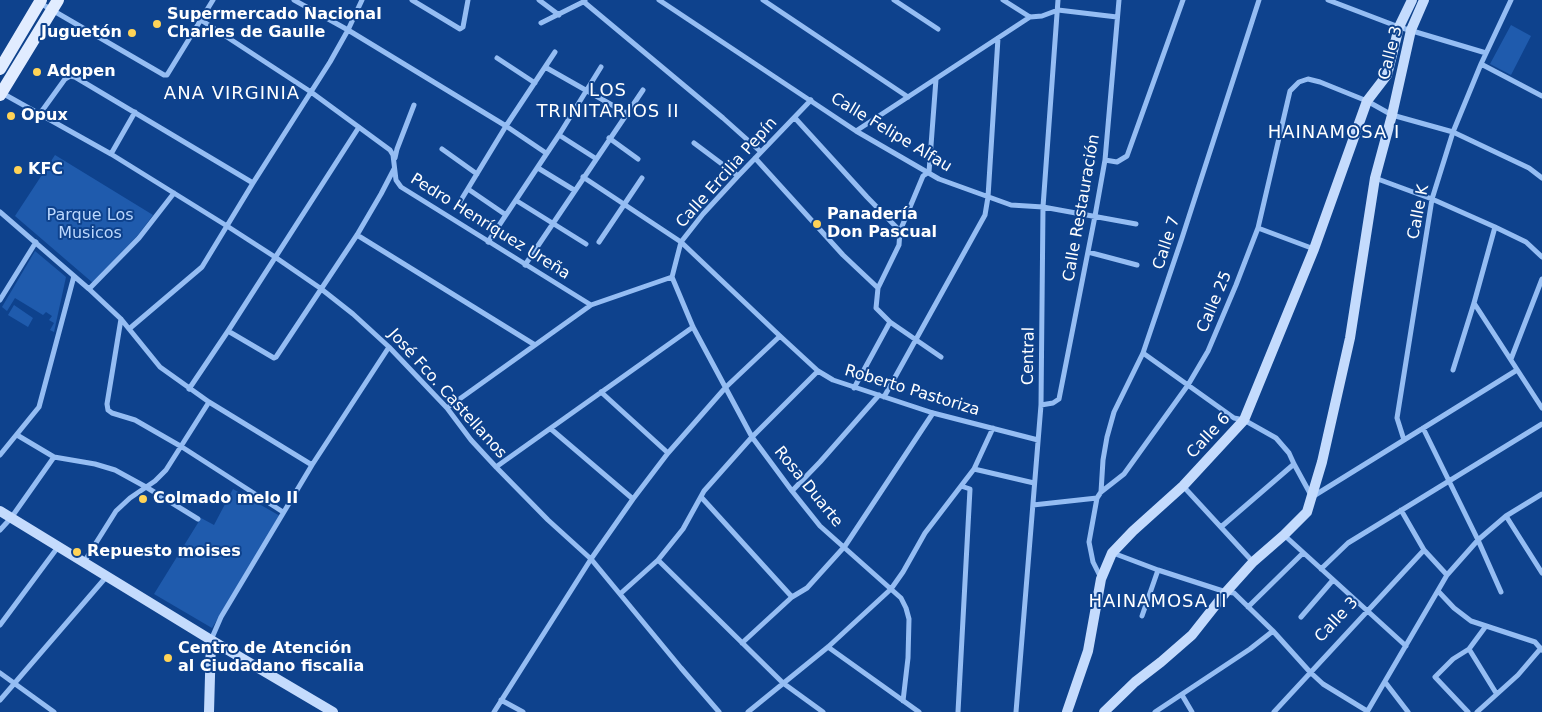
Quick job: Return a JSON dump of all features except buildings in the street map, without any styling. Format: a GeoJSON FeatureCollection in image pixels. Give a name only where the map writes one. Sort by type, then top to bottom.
{"type":"FeatureCollection","features":[{"type":"Feature","properties":{"kind":"main road"},"geometry":{"type":"LineString","coordinates":[[0,69],[40,1]]}},
{"type":"Feature","properties":{"kind":"main road"},"geometry":{"type":"LineString","coordinates":[[1,94],[55,5]]}},
{"type":"Feature","properties":{"kind":"street"},"geometry":{"type":"LineString","coordinates":[[40,1],[55,5],[164,75],[167,75],[213,0]]}},
{"type":"Feature","properties":{"kind":"street"},"geometry":{"type":"LineString","coordinates":[[294,0],[348,30],[506,126],[546,153]]}},
{"type":"Feature","properties":{"kind":"street"},"geometry":{"type":"LineString","coordinates":[[129,329],[202,267],[252,183],[311,92],[348,30],[362,0]]}},
{"type":"Feature","properties":{"kind":"street"},"geometry":{"type":"LineString","coordinates":[[412,0],[459,29],[463,27],[468,0]]}},
{"type":"Feature","properties":{"kind":"street"},"geometry":{"type":"LineString","coordinates":[[539,0],[559,15]]}},
{"type":"Feature","properties":{"kind":"street","name":"Calle Felipe Alfau"},"geometry":{"type":"LineString","coordinates":[[659,0],[666,2],[856,131],[939,179],[1010,204],[1043,207],[1136,224]]}},
{"type":"Feature","properties":{"kind":"street"},"geometry":{"type":"LineString","coordinates":[[763,0],[908,97]]}},
{"type":"Feature","properties":{"kind":"street"},"geometry":{"type":"LineString","coordinates":[[894,0],[938,29]]}},
{"type":"Feature","properties":{"kind":"street"},"geometry":{"type":"LineString","coordinates":[[1003,0],[1030,17]]}},
{"type":"Feature","properties":{"kind":"street","name":"Central"},"geometry":{"type":"LineString","coordinates":[[1016,712],[1041,404],[1043,207],[1058,0]]}},
{"type":"Feature","properties":{"kind":"street","name":"Calle Restauración"},"geometry":{"type":"LineString","coordinates":[[1041,404],[1058,399],[1095,216],[1105,160],[1119,0]]}},
{"type":"Feature","properties":{"kind":"street"},"geometry":{"type":"LineString","coordinates":[[1105,160],[1118,162],[1128,156],[1183,0]]}},
{"type":"Feature","properties":{"kind":"street","name":"Calle 7"},"geometry":{"type":"LineString","coordinates":[[1102,492],[1103,460],[1114,412],[1143,353],[1258,0]]}},
{"type":"Feature","properties":{"kind":"street"},"geometry":{"type":"LineString","coordinates":[[1328,0],[1399,27],[1486,53]]}},
{"type":"Feature","properties":{"kind":"street","name":"Calle 3"},"geometry":{"type":"LineString","coordinates":[[1367,101],[1387,75],[1399,27],[1412,0]]}},
{"type":"Feature","properties":{"kind":"street","name":"Calle 3"},"geometry":{"type":"LineString","coordinates":[[1104,712],[1135,682],[1192,635],[1230,593],[1253,562],[1307,512],[1350,338],[1375,178],[1392,115],[1411,30],[1424,0]]}},
{"type":"Feature","properties":{"kind":"street","name":"Calle K"},"geometry":{"type":"LineString","coordinates":[[1404,440],[1397,418],[1432,198],[1452,132],[1511,0]]}},
{"type":"Feature","properties":{"kind":"street"},"geometry":{"type":"LineString","coordinates":[[541,24],[585,1],[761,152]]}},
{"type":"Feature","properties":{"kind":"street"},"geometry":{"type":"LineString","coordinates":[[856,131],[1030,17],[1042,16],[1058,10],[1117,17]]}},
{"type":"Feature","properties":{"kind":"street","name":"Pedro Henríquez Ureña"},"geometry":{"type":"LineString","coordinates":[[201,20],[311,92],[392,152],[396,180],[401,187],[591,305]]}},
{"type":"Feature","properties":{"kind":"street"},"geometry":{"type":"LineString","coordinates":[[792,491],[882,396],[916,341],[984,215],[988,197],[998,38]]}},
{"type":"Feature","properties":{"kind":"street"},"geometry":{"type":"LineString","coordinates":[[458,205],[506,126],[555,52]]}},
{"type":"Feature","properties":{"kind":"street"},"geometry":{"type":"LineString","coordinates":[[497,58],[535,82]]}},
{"type":"Feature","properties":{"kind":"street"},"geometry":{"type":"LineString","coordinates":[[1481,64],[1542,96]]}},
{"type":"Feature","properties":{"kind":"street"},"geometry":{"type":"LineString","coordinates":[[545,67],[626,113]]}},
{"type":"Feature","properties":{"kind":"street"},"geometry":{"type":"LineString","coordinates":[[488,242],[546,153],[560,135],[601,67]]}},
{"type":"Feature","properties":{"kind":"street"},"geometry":{"type":"LineString","coordinates":[[39,115],[65,79],[70,76],[74,77],[252,183]]}},
{"type":"Feature","properties":{"kind":"street"},"geometry":{"type":"LineString","coordinates":[[936,79],[929,172],[923,176],[900,231],[899,244],[878,288],[876,309],[890,322],[941,357]]}},
{"type":"Feature","properties":{"kind":"street","name":"Calle 25"},"geometry":{"type":"LineString","coordinates":[[1097,498],[1124,474],[1188,386],[1208,351],[1258,228],[1290,91],[1299,82],[1308,80],[1367,101]]}},
{"type":"Feature","properties":{"kind":"street"},"geometry":{"type":"LineString","coordinates":[[525,264],[595,158],[643,90]]}},
{"type":"Feature","properties":{"kind":"street","name":"José Fco. Castellanos"},"geometry":{"type":"LineString","coordinates":[[1,94],[111,154],[227,226],[320,288],[353,314],[389,347],[446,408],[471,440],[496,467],[591,560],[720,712]]}},
{"type":"Feature","properties":{"kind":"street","name":"Calle Ercilia Pepín"},"geometry":{"type":"LineString","coordinates":[[672,277],[681,242],[703,214],[811,100]]}},
{"type":"Feature","properties":{"kind":"street"},"geometry":{"type":"LineString","coordinates":[[1367,101],[1392,115],[1452,132],[1529,168],[1542,178]]}},
{"type":"Feature","properties":{"kind":"street","name":"Calle 6"},"geometry":{"type":"LineString","coordinates":[[1067,712],[1088,652],[1101,579],[1112,553],[1133,531],[1184,486],[1244,420],[1314,249],[1367,101]]}},
{"type":"Feature","properties":{"kind":"street"},"geometry":{"type":"LineString","coordinates":[[228,331],[275,358],[357,235],[381,194],[395,166],[397,149],[414,105]]}},
{"type":"Feature","properties":{"kind":"street"},"geometry":{"type":"LineString","coordinates":[[111,154],[135,112]]}},
{"type":"Feature","properties":{"kind":"street"},"geometry":{"type":"LineString","coordinates":[[795,118],[900,231]]}},
{"type":"Feature","properties":{"kind":"street"},"geometry":{"type":"LineString","coordinates":[[189,389],[359,127]]}},
{"type":"Feature","properties":{"kind":"street"},"geometry":{"type":"LineString","coordinates":[[560,135],[595,158]]}},
{"type":"Feature","properties":{"kind":"street"},"geometry":{"type":"LineString","coordinates":[[609,138],[638,160]]}},
{"type":"Feature","properties":{"kind":"street"},"geometry":{"type":"LineString","coordinates":[[694,143],[738,176]]}},
{"type":"Feature","properties":{"kind":"street"},"geometry":{"type":"LineString","coordinates":[[442,150],[477,174]]}},
{"type":"Feature","properties":{"kind":"street"},"geometry":{"type":"LineString","coordinates":[[755,158],[843,254],[878,288]]}},
{"type":"Feature","properties":{"kind":"street"},"geometry":{"type":"LineString","coordinates":[[538,168],[574,190]]}},
{"type":"Feature","properties":{"kind":"street","name":"Roberto Pastoriza"},"geometry":{"type":"LineString","coordinates":[[583,177],[681,242],[818,371],[833,380],[933,413],[1038,440]]}},
{"type":"Feature","properties":{"kind":"street"},"geometry":{"type":"LineString","coordinates":[[600,242],[642,178]]}},
{"type":"Feature","properties":{"kind":"street"},"geometry":{"type":"LineString","coordinates":[[1375,178],[1432,198],[1495,227],[1526,242],[1542,257]]}},
{"type":"Feature","properties":{"kind":"street"},"geometry":{"type":"LineString","coordinates":[[468,189],[506,216]]}},
{"type":"Feature","properties":{"kind":"street"},"geometry":{"type":"LineString","coordinates":[[88,289],[139,238],[174,193]]}},
{"type":"Feature","properties":{"kind":"street"},"geometry":{"type":"LineString","coordinates":[[517,200],[586,244]]}},
{"type":"Feature","properties":{"kind":"street"},"geometry":{"type":"LineString","coordinates":[[0,212],[88,289],[129,329],[160,367],[208,402],[312,465]]}},
{"type":"Feature","properties":{"kind":"street"},"geometry":{"type":"LineString","coordinates":[[1453,370],[1495,227]]}},
{"type":"Feature","properties":{"kind":"street"},"geometry":{"type":"LineString","coordinates":[[1258,228],[1314,249]]}},
{"type":"Feature","properties":{"kind":"street"},"geometry":{"type":"LineString","coordinates":[[357,235],[534,344]]}},
{"type":"Feature","properties":{"kind":"street"},"geometry":{"type":"LineString","coordinates":[[0,300],[36,242]]}},
{"type":"Feature","properties":{"kind":"street"},"geometry":{"type":"LineString","coordinates":[[1088,252],[1137,265]]}},
{"type":"Feature","properties":{"kind":"street"},"geometry":{"type":"LineString","coordinates":[[0,455],[39,407],[74,276]]}},
{"type":"Feature","properties":{"kind":"street"},"geometry":{"type":"LineString","coordinates":[[446,408],[591,305],[672,277]]}},
{"type":"Feature","properties":{"kind":"street","name":"Rosa Duarte"},"geometry":{"type":"LineString","coordinates":[[672,277],[693,327],[752,437],[820,526],[838,543],[845,546],[901,598],[909,619],[904,702]]}},
{"type":"Feature","properties":{"kind":"street"},"geometry":{"type":"LineString","coordinates":[[1511,360],[1542,279]]}},
{"type":"Feature","properties":{"kind":"street"},"geometry":{"type":"LineString","coordinates":[[1474,302],[1542,407]]}},
{"type":"Feature","properties":{"kind":"street"},"geometry":{"type":"LineString","coordinates":[[120,320],[107,404],[108,410],[135,420],[182,447],[283,512]]}},
{"type":"Feature","properties":{"kind":"street"},"geometry":{"type":"LineString","coordinates":[[854,388],[890,322]]}},
{"type":"Feature","properties":{"kind":"street"},"geometry":{"type":"LineString","coordinates":[[496,467],[693,327]]}},
{"type":"Feature","properties":{"kind":"street"},"geometry":{"type":"LineString","coordinates":[[494,712],[591,560],[633,499],[668,453],[726,387],[780,336]]}},
{"type":"Feature","properties":{"kind":"street"},"geometry":{"type":"LineString","coordinates":[[209,712],[211,640],[221,617],[312,465],[389,347]]}},
{"type":"Feature","properties":{"kind":"street"},"geometry":{"type":"LineString","coordinates":[[1143,353],[1234,418],[1244,420],[1276,438],[1289,453],[1312,497],[1518,370]]}},
{"type":"Feature","properties":{"kind":"street"},"geometry":{"type":"LineString","coordinates":[[620,594],[658,560],[683,529],[704,492],[752,437],[818,371]]}},
{"type":"Feature","properties":{"kind":"street"},"geometry":{"type":"LineString","coordinates":[[601,392],[668,453]]}},
{"type":"Feature","properties":{"kind":"street"},"geometry":{"type":"LineString","coordinates":[[84,562],[116,511],[166,470],[182,447],[208,402]]}},
{"type":"Feature","properties":{"kind":"street"},"geometry":{"type":"LineString","coordinates":[[742,643],[792,597],[807,588],[845,546],[933,413]]}},
{"type":"Feature","properties":{"kind":"street"},"geometry":{"type":"LineString","coordinates":[[1320,568],[1348,543],[1542,424]]}},
{"type":"Feature","properties":{"kind":"street"},"geometry":{"type":"LineString","coordinates":[[748,712],[828,646],[891,589],[926,532],[974,469],[993,428]]}},
{"type":"Feature","properties":{"kind":"street"},"geometry":{"type":"LineString","coordinates":[[1423,428],[1478,540],[1500,592]]}},
{"type":"Feature","properties":{"kind":"street"},"geometry":{"type":"LineString","coordinates":[[551,429],[633,499]]}},
{"type":"Feature","properties":{"kind":"street"},"geometry":{"type":"LineString","coordinates":[[17,435],[54,457],[106,466],[146,487],[198,519]]}},
{"type":"Feature","properties":{"kind":"street"},"geometry":{"type":"LineString","coordinates":[[0,530],[11,518],[54,457]]}},
{"type":"Feature","properties":{"kind":"street"},"geometry":{"type":"LineString","coordinates":[[1221,527],[1294,464]]}},
{"type":"Feature","properties":{"kind":"street"},"geometry":{"type":"LineString","coordinates":[[974,469],[1034,482]]}},
{"type":"Feature","properties":{"kind":"street"},"geometry":{"type":"LineString","coordinates":[[958,712],[970,489],[961,486]]}},
{"type":"Feature","properties":{"kind":"street"},"geometry":{"type":"LineString","coordinates":[[1184,486],[1253,562]]}},
{"type":"Feature","properties":{"kind":"street"},"geometry":{"type":"LineString","coordinates":[[1112,553],[1230,593],[1248,606],[1323,684],[1367,712],[1447,575],[1478,540],[1506,516],[1542,494]]}},
{"type":"Feature","properties":{"kind":"street"},"geometry":{"type":"LineString","coordinates":[[702,498],[792,597]]}},
{"type":"Feature","properties":{"kind":"street"},"geometry":{"type":"LineString","coordinates":[[1033,505],[1097,498],[1089,542],[1093,562],[1101,579]]}},
{"type":"Feature","properties":{"kind":"street"},"geometry":{"type":"LineString","coordinates":[[1401,510],[1424,550],[1447,575]]}},
{"type":"Feature","properties":{"kind":"street"},"geometry":{"type":"LineString","coordinates":[[0,511],[333,712]]}},
{"type":"Feature","properties":{"kind":"street"},"geometry":{"type":"LineString","coordinates":[[1506,516],[1542,572]]}},
{"type":"Feature","properties":{"kind":"street"},"geometry":{"type":"LineString","coordinates":[[1284,535],[1406,646]]}},
{"type":"Feature","properties":{"kind":"street"},"geometry":{"type":"LineString","coordinates":[[0,625],[58,546]]}},
{"type":"Feature","properties":{"kind":"street","name":"Calle 3"},"geometry":{"type":"LineString","coordinates":[[1274,712],[1424,550]]}},
{"type":"Feature","properties":{"kind":"street"},"geometry":{"type":"LineString","coordinates":[[1248,606],[1303,553]]}},
{"type":"Feature","properties":{"kind":"street"},"geometry":{"type":"LineString","coordinates":[[658,560],[783,683],[823,712]]}},
{"type":"Feature","properties":{"kind":"street"},"geometry":{"type":"LineString","coordinates":[[1142,616],[1158,570]]}},
{"type":"Feature","properties":{"kind":"street"},"geometry":{"type":"LineString","coordinates":[[0,700],[107,576]]}},
{"type":"Feature","properties":{"kind":"street"},"geometry":{"type":"LineString","coordinates":[[1301,617],[1333,580]]}},
{"type":"Feature","properties":{"kind":"street"},"geometry":{"type":"LineString","coordinates":[[1438,591],[1454,608],[1471,621],[1535,642],[1542,649],[1518,675],[1477,712]]}},
{"type":"Feature","properties":{"kind":"street"},"geometry":{"type":"LineString","coordinates":[[1468,712],[1435,677],[1453,659],[1469,649],[1486,626]]}},
{"type":"Feature","properties":{"kind":"street"},"geometry":{"type":"LineString","coordinates":[[1156,712],[1250,649],[1273,631]]}},
{"type":"Feature","properties":{"kind":"street"},"geometry":{"type":"LineString","coordinates":[[828,646],[919,712]]}},
{"type":"Feature","properties":{"kind":"street"},"geometry":{"type":"LineString","coordinates":[[1469,649],[1496,693]]}},
{"type":"Feature","properties":{"kind":"street"},"geometry":{"type":"LineString","coordinates":[[0,673],[54,712]]}},
{"type":"Feature","properties":{"kind":"street"},"geometry":{"type":"LineString","coordinates":[[1385,682],[1408,712]]}},
{"type":"Feature","properties":{"kind":"street"},"geometry":{"type":"LineString","coordinates":[[1182,695],[1192,712]]}},
{"type":"Feature","properties":{"kind":"street"},"geometry":{"type":"LineString","coordinates":[[501,700],[522,712]]}},
{"type":"Feature","properties":{"kind":"green space"},"geometry":{"type":"Polygon","coordinates":[[[1511,25],[1531,36],[1511,75],[1490,64],[1511,25]]]}},
{"type":"Feature","properties":{"kind":"green space","name":"Parque Los Musicos"},"geometry":{"type":"Polygon","coordinates":[[[55,155],[153,215],[138,235],[93,283],[15,216],[55,155]]]}},
{"type":"Feature","properties":{"kind":"green space"},"geometry":{"type":"Polygon","coordinates":[[[35,251],[66,277],[54,332],[50,330],[54,323],[49,320],[52,316],[46,312],[43,315],[15,298],[7,311],[2,307],[35,251]]]}},
{"type":"Feature","properties":{"kind":"green space"},"geometry":{"type":"Polygon","coordinates":[[[14,305],[33,318],[28,327],[8,315],[14,305]]]}},
{"type":"Feature","properties":{"kind":"green space"},"geometry":{"type":"Polygon","coordinates":[[[233,489],[280,516],[212,628],[154,594],[201,518],[214,525],[233,489]]]}},
{"type":"Feature","properties":{"kind":"place","name":"Supermercado Nacional Charles de Gaulle"},"geometry":{"type":"Point","coordinates":[157,24]}},
{"type":"Feature","properties":{"kind":"place","name":"Juguetón"},"geometry":{"type":"Point","coordinates":[132,33]}},
{"type":"Feature","properties":{"kind":"place","name":"Adopen"},"geometry":{"type":"Point","coordinates":[37,72]}},
{"type":"Feature","properties":{"kind":"place","name":"Opux"},"geometry":{"type":"Point","coordinates":[11,116]}},
{"type":"Feature","properties":{"kind":"place","name":"KFC"},"geometry":{"type":"Point","coordinates":[18,170]}},
{"type":"Feature","properties":{"kind":"place","name":"Panadería Don Pascual"},"geometry":{"type":"Point","coordinates":[817,224]}},
{"type":"Feature","properties":{"kind":"place","name":"Colmado melo II"},"geometry":{"type":"Point","coordinates":[143,499]}},
{"type":"Feature","properties":{"kind":"place","name":"Repuesto moises"},"geometry":{"type":"Point","coordinates":[77,552]}},
{"type":"Feature","properties":{"kind":"place","name":"Centro de Atención al Ciudadano fiscalia"},"geometry":{"type":"Point","coordinates":[168,658]}},
{"type":"Feature","properties":{"kind":"district","name":"ANA VIRGINIA"},"geometry":{"type":"Point","coordinates":[232,94]}},
{"type":"Feature","properties":{"kind":"district","name":"LOS TRINITARIOS II"},"geometry":{"type":"Point","coordinates":[608,101]}},
{"type":"Feature","properties":{"kind":"district","name":"HAINAMOSA I"},"geometry":{"type":"Point","coordinates":[1334,133]}},
{"type":"Feature","properties":{"kind":"district","name":"HAINAMOSA II"},"geometry":{"type":"Point","coordinates":[1158,602]}}]}
